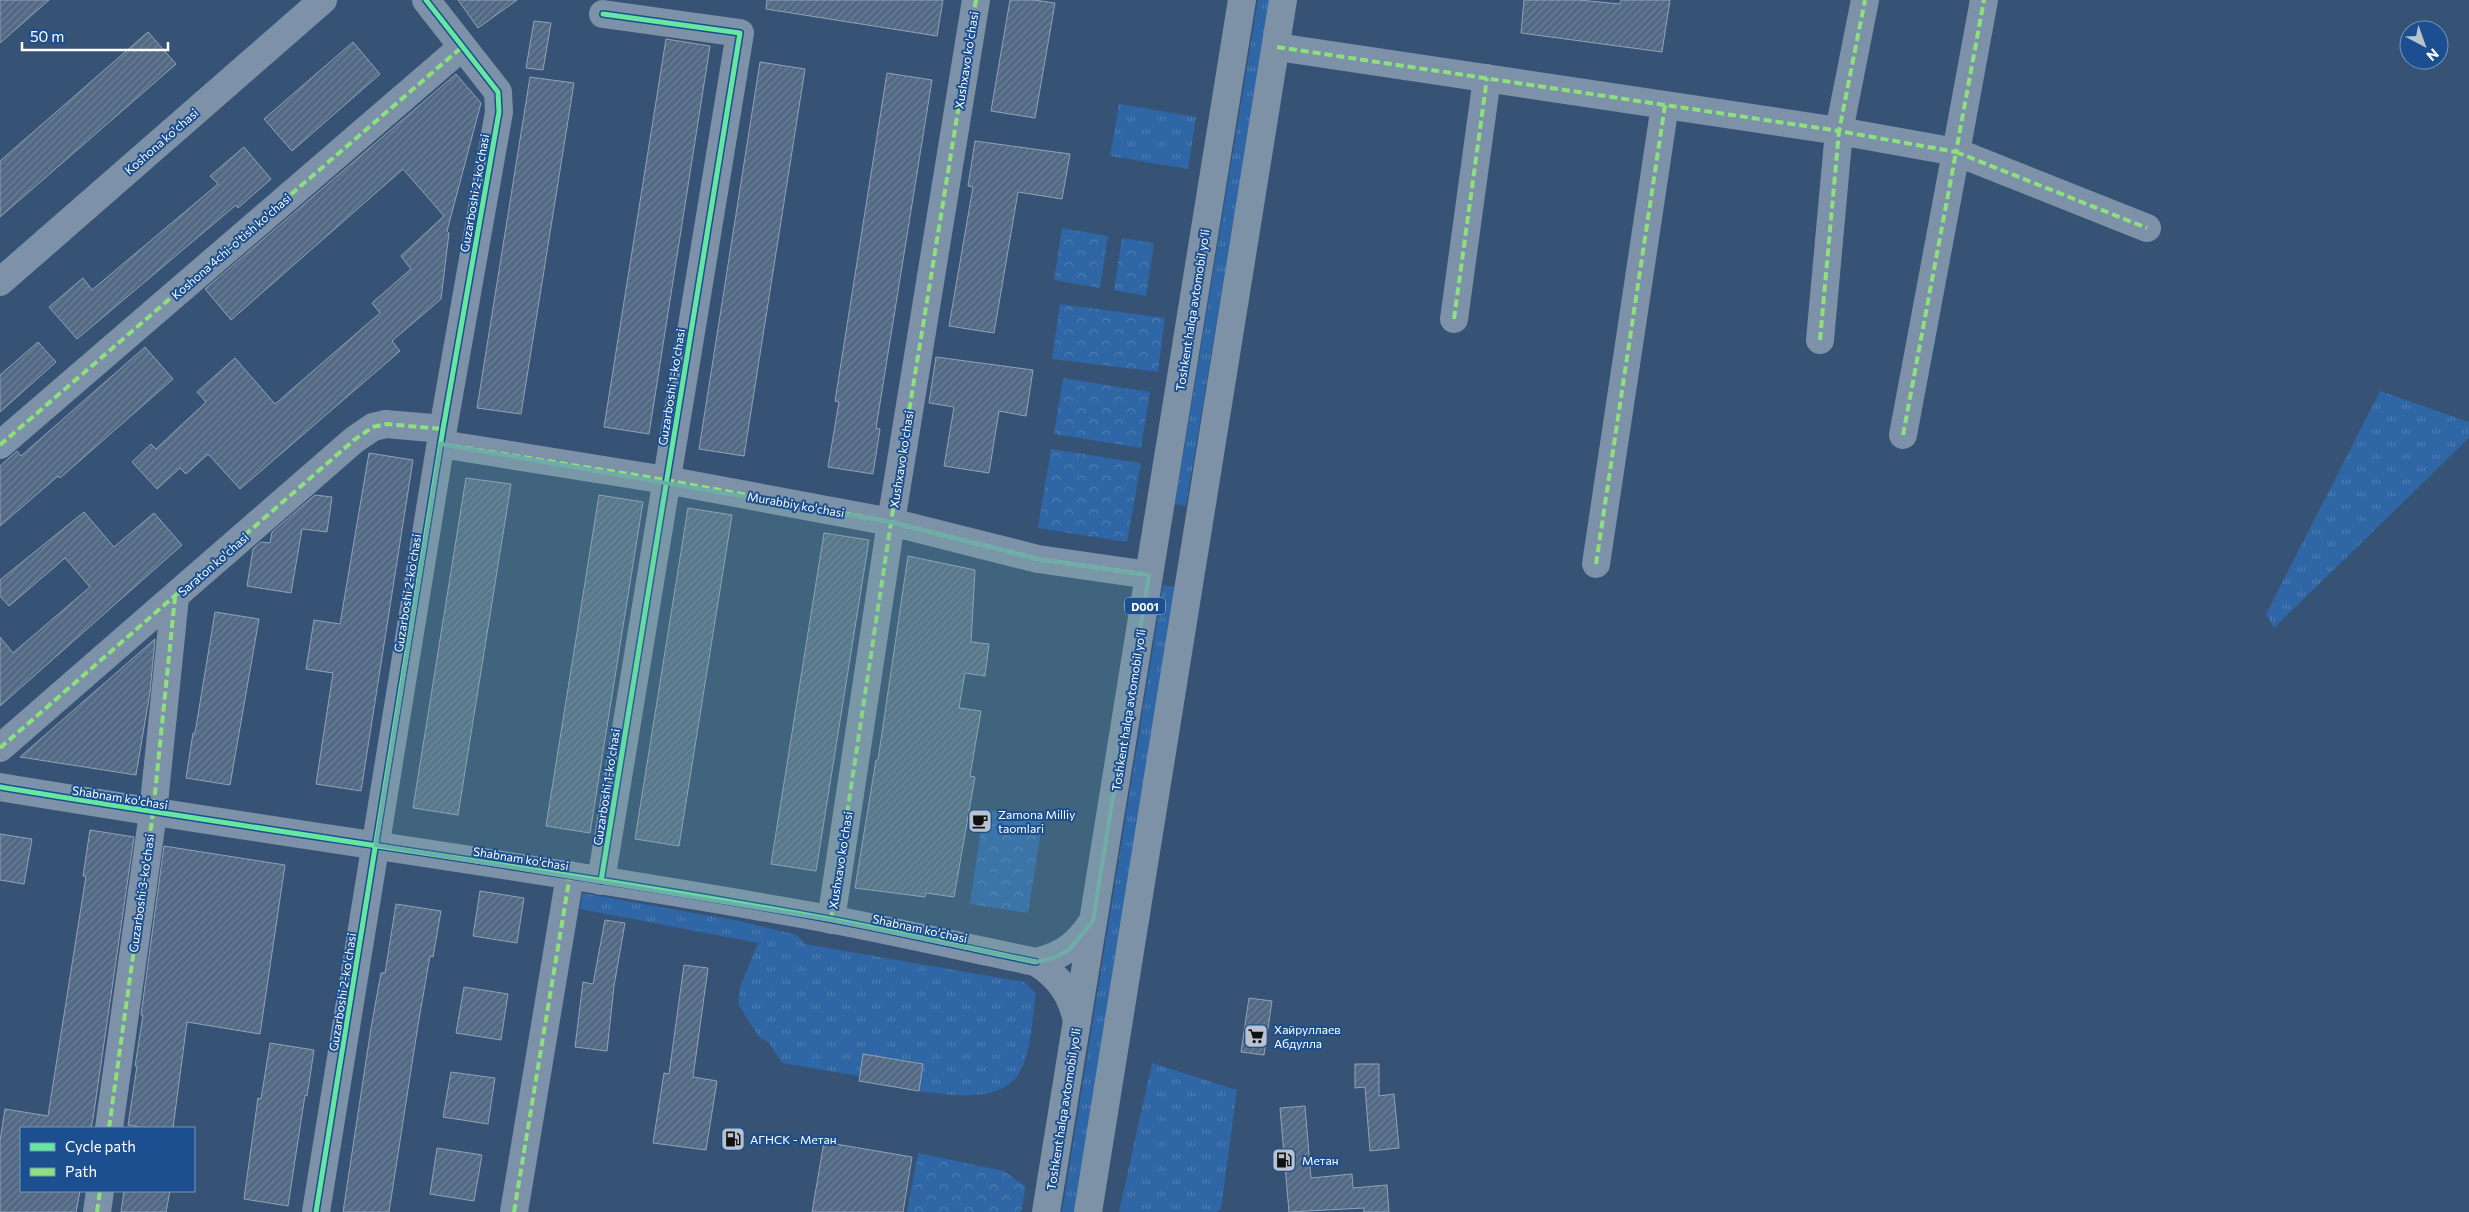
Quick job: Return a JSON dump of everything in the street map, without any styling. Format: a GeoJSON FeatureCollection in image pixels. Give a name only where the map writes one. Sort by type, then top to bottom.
{"type":"FeatureCollection","features":[{"type":"Feature","properties":{"kind":"highway","name":"Toshkent halqa avtomobil yo'li"},"geometry":{"type":"LineString","coordinates":[[1046,1212],[1242,0]]}},
{"type":"Feature","properties":{"kind":"highway","name":"D001"},"geometry":{"type":"LineString","coordinates":[[1088,1212],[1192,554],[1284,0]]}},
{"type":"Feature","properties":{"kind":"highway"},"geometry":{"type":"LineString","coordinates":[[1154,548],[1192,554]]}},
{"type":"Feature","properties":{"kind":"highway"},"geometry":{"type":"LineString","coordinates":[[1036,962],[1054,958],[1069,950],[1083,937],[1093,921]]}},
{"type":"Feature","properties":{"kind":"highway"},"geometry":{"type":"LineString","coordinates":[[1036,962],[1052,972],[1064,986],[1073,1003],[1077,1023]]}},
{"type":"Feature","properties":{"kind":"street","name":"Koshona ko'chasi"},"geometry":{"type":"LineString","coordinates":[[0,282],[323,0]]}},
{"type":"Feature","properties":{"kind":"street","name":"Guzarboshi 2-ko'chasi"},"geometry":{"type":"LineString","coordinates":[[316,1212],[442,436],[499,112],[498,92],[426,0]]}},
{"type":"Feature","properties":{"kind":"street","name":"Xushxavo ko'chasi"},"geometry":{"type":"LineString","coordinates":[[831,920],[891,522],[976,0]]}},
{"type":"Feature","properties":{"kind":"street"},"geometry":{"type":"LineString","coordinates":[[1820,340],[1839,131],[1865,0]]}},
{"type":"Feature","properties":{"kind":"street"},"geometry":{"type":"LineString","coordinates":[[1903,435],[1984,0]]}},
{"type":"Feature","properties":{"kind":"street","name":"Guzarboshi 1-ko'chasi"},"geometry":{"type":"LineString","coordinates":[[601,881],[740,33],[604,14]]}},
{"type":"Feature","properties":{"kind":"street","name":"Koshona 4chi-o'tish ko'chasi"},"geometry":{"type":"LineString","coordinates":[[0,446],[462,47]]}},
{"type":"Feature","properties":{"kind":"street"},"geometry":{"type":"LineString","coordinates":[[1277,47],[1839,131],[1956,152],[2147,228]]}},
{"type":"Feature","properties":{"kind":"street"},"geometry":{"type":"LineString","coordinates":[[1454,319],[1487,78]]}},
{"type":"Feature","properties":{"kind":"street"},"geometry":{"type":"LineString","coordinates":[[1596,564],[1665,105]]}},
{"type":"Feature","properties":{"kind":"street","name":"Saraton ko'chasi"},"geometry":{"type":"LineString","coordinates":[[0,748],[354,440],[373,427],[397,424],[442,436]]}},
{"type":"Feature","properties":{"kind":"street","name":"Murabbiy ko'chasi"},"geometry":{"type":"LineString","coordinates":[[442,436],[891,522],[1038,559],[1149,575]]}},
{"type":"Feature","properties":{"kind":"street","name":"Guzarboshi 3-ko'chasi"},"geometry":{"type":"LineString","coordinates":[[109,1127],[153,813],[175,597]]}},
{"type":"Feature","properties":{"kind":"street","name":"Shabnam ko'chasi"},"geometry":{"type":"LineString","coordinates":[[0,787],[153,813],[570,875],[831,920],[1036,962]]}},
{"type":"Feature","properties":{"kind":"street"},"geometry":{"type":"LineString","coordinates":[[514,1212],[570,875]]}},
{"type":"Feature","properties":{"kind":"street"},"geometry":{"type":"LineString","coordinates":[[97,1212],[100,1192]]}},
{"type":"Feature","properties":{"kind":"highlighted area"},"geometry":{"type":"Polygon","coordinates":[[[441,444],[891,522],[1038,559],[1149,575],[1093,921],[1069,950],[1054,958],[1036,962],[831,920],[376,845],[441,444]]]}},
{"type":"Feature","properties":{"kind":"green space"},"geometry":{"type":"Polygon","coordinates":[[[1258,0],[1270,0],[1186,506],[1175,504],[1258,0]]]}},
{"type":"Feature","properties":{"kind":"green space"},"geometry":{"type":"Polygon","coordinates":[[[1119,104],[1196,117],[1188,169],[1110,156],[1119,104]]]}},
{"type":"Feature","properties":{"kind":"green space"},"geometry":{"type":"Polygon","coordinates":[[[1062,228],[1108,236],[1100,288],[1054,280],[1062,228]]]}},
{"type":"Feature","properties":{"kind":"green space"},"geometry":{"type":"Polygon","coordinates":[[[1122,238],[1154,243],[1146,296],[1114,290],[1122,238]]]}},
{"type":"Feature","properties":{"kind":"green space"},"geometry":{"type":"Polygon","coordinates":[[[1060,304],[1165,318],[1158,372],[1052,359],[1060,304]]]}},
{"type":"Feature","properties":{"kind":"green space"},"geometry":{"type":"Polygon","coordinates":[[[1063,378],[1150,392],[1141,448],[1054,434],[1063,378]]]}},
{"type":"Feature","properties":{"kind":"green space"},"geometry":{"type":"Polygon","coordinates":[[[2380,391],[2469,422],[2469,438],[2274,628],[2266,614],[2380,391]]]}},
{"type":"Feature","properties":{"kind":"green space"},"geometry":{"type":"Polygon","coordinates":[[[1051,449],[1141,463],[1127,542],[1038,528],[1051,449]]]}},
{"type":"Feature","properties":{"kind":"green space"},"geometry":{"type":"Polygon","coordinates":[[[1163,585],[1176,587],[1075,1212],[1062,1212],[1163,585]]]}},
{"type":"Feature","properties":{"kind":"green space"},"geometry":{"type":"Polygon","coordinates":[[[984,809],[1043,818],[1028,913],[970,904],[984,809]]]}},
{"type":"Feature","properties":{"kind":"green space"},"geometry":{"type":"Polygon","coordinates":[[[582,893],[739,921],[797,935],[805,944],[1024,982],[1036,993],[1026,1058],[1016,1078],[1005,1087],[977,1095],[919,1091],[923,1064],[863,1055],[859,1076],[782,1063],[769,1043],[759,1037],[738,1004],[740,987],[758,943],[580,909],[582,893]]]}},
{"type":"Feature","properties":{"kind":"green space"},"geometry":{"type":"Polygon","coordinates":[[[1152,1063],[1237,1090],[1221,1209],[1216,1212],[1119,1212],[1152,1063]]]}},
{"type":"Feature","properties":{"kind":"green space"},"geometry":{"type":"Polygon","coordinates":[[[918,1153],[1004,1171],[1026,1187],[1021,1212],[907,1212],[918,1153]]]}},
{"type":"Feature","properties":{"kind":"building"},"geometry":{"type":"Polygon","coordinates":[[[0,0],[49,0],[0,43],[0,0]]]}},
{"type":"Feature","properties":{"kind":"building"},"geometry":{"type":"Polygon","coordinates":[[[458,0],[517,0],[478,28],[458,0]]]}},
{"type":"Feature","properties":{"kind":"building"},"geometry":{"type":"Polygon","coordinates":[[[767,0],[943,0],[937,36],[766,9],[767,0]]]}},
{"type":"Feature","properties":{"kind":"building"},"geometry":{"type":"Polygon","coordinates":[[[1010,0],[1034,0],[1055,3],[1035,118],[991,111],[1010,0]]]}},
{"type":"Feature","properties":{"kind":"building"},"geometry":{"type":"Polygon","coordinates":[[[1524,0],[1579,0],[1620,4],[1621,0],[1670,0],[1662,52],[1521,33],[1524,0]]]}},
{"type":"Feature","properties":{"kind":"building"},"geometry":{"type":"Polygon","coordinates":[[[534,21],[551,23],[543,70],[526,68],[534,21]]]}},
{"type":"Feature","properties":{"kind":"building"},"geometry":{"type":"Polygon","coordinates":[[[148,32],[176,64],[0,217],[0,161],[148,32]]]}},
{"type":"Feature","properties":{"kind":"building"},"geometry":{"type":"Polygon","coordinates":[[[666,39],[710,46],[649,434],[604,427],[666,39]]]}},
{"type":"Feature","properties":{"kind":"building"},"geometry":{"type":"Polygon","coordinates":[[[353,42],[380,74],[292,151],[264,119],[353,42]]]}},
{"type":"Feature","properties":{"kind":"building"},"geometry":{"type":"Polygon","coordinates":[[[760,62],[805,69],[744,456],[699,449],[760,62]]]}},
{"type":"Feature","properties":{"kind":"building"},"geometry":{"type":"Polygon","coordinates":[[[887,73],[932,80],[876,428],[880,429],[873,474],[828,467],[839,402],[835,401],[887,73]]]}},
{"type":"Feature","properties":{"kind":"building"},"geometry":{"type":"Polygon","coordinates":[[[456,74],[481,103],[447,231],[449,233],[441,299],[392,341],[400,351],[240,489],[208,454],[186,474],[180,468],[157,489],[132,462],[151,444],[156,449],[206,402],[197,392],[235,358],[275,404],[380,313],[372,303],[411,269],[401,256],[444,216],[403,169],[231,320],[205,289],[456,74]]]}},
{"type":"Feature","properties":{"kind":"building"},"geometry":{"type":"Polygon","coordinates":[[[530,77],[574,83],[521,414],[477,408],[530,77]]]}},
{"type":"Feature","properties":{"kind":"building"},"geometry":{"type":"Polygon","coordinates":[[[975,141],[1070,154],[1062,199],[1018,192],[994,333],[949,326],[973,187],[968,186],[975,141]]]}},
{"type":"Feature","properties":{"kind":"building"},"geometry":{"type":"Polygon","coordinates":[[[244,147],[271,179],[238,208],[236,205],[77,339],[49,307],[83,278],[92,290],[218,184],[210,176],[244,147]]]}},
{"type":"Feature","properties":{"kind":"building"},"geometry":{"type":"Polygon","coordinates":[[[38,342],[56,362],[0,412],[0,375],[38,342]]]}},
{"type":"Feature","properties":{"kind":"building"},"geometry":{"type":"Polygon","coordinates":[[[145,347],[173,379],[60,478],[58,476],[0,526],[0,466],[17,451],[21,456],[145,347]]]}},
{"type":"Feature","properties":{"kind":"building"},"geometry":{"type":"Polygon","coordinates":[[[936,357],[1033,370],[1026,416],[999,411],[989,473],[944,466],[954,407],[929,403],[936,357]]]}},
{"type":"Feature","properties":{"kind":"building"},"geometry":{"type":"Polygon","coordinates":[[[369,453],[413,460],[361,791],[316,784],[333,673],[306,669],[314,620],[340,624],[369,453]]]}},
{"type":"Feature","properties":{"kind":"building"},"geometry":{"type":"Polygon","coordinates":[[[466,478],[511,484],[458,815],[413,808],[466,478]]]}},
{"type":"Feature","properties":{"kind":"building"},"geometry":{"type":"Polygon","coordinates":[[[315,495],[332,497],[327,532],[302,529],[291,593],[247,586],[253,549],[261,542],[270,543],[272,532],[315,495]]]}},
{"type":"Feature","properties":{"kind":"building"},"geometry":{"type":"Polygon","coordinates":[[[599,495],[643,502],[590,833],[546,826],[599,495]]]}},
{"type":"Feature","properties":{"kind":"building"},"geometry":{"type":"Polygon","coordinates":[[[688,508],[732,515],[679,846],[635,839],[688,508]]]}},
{"type":"Feature","properties":{"kind":"building"},"geometry":{"type":"Polygon","coordinates":[[[84,512],[114,547],[154,513],[182,545],[0,706],[0,637],[13,653],[90,587],[65,558],[9,606],[0,596],[0,580],[84,512]]]}},
{"type":"Feature","properties":{"kind":"building"},"geometry":{"type":"Polygon","coordinates":[[[824,533],[869,540],[816,871],[771,864],[824,533]]]}},
{"type":"Feature","properties":{"kind":"building"},"geometry":{"type":"Polygon","coordinates":[[[908,556],[975,570],[971,642],[989,644],[985,676],[965,673],[959,708],[981,711],[970,776],[975,777],[954,897],[926,893],[925,897],[855,888],[876,760],[878,760],[908,556]]]}},
{"type":"Feature","properties":{"kind":"building"},"geometry":{"type":"Polygon","coordinates":[[[215,612],[259,619],[230,785],[186,778],[215,612]]]}},
{"type":"Feature","properties":{"kind":"building"},"geometry":{"type":"Polygon","coordinates":[[[155,639],[150,692],[136,775],[20,757],[155,639]]]}},
{"type":"Feature","properties":{"kind":"building"},"geometry":{"type":"Polygon","coordinates":[[[90,830],[134,837],[91,1127],[20,1127],[20,1192],[80,1192],[76,1212],[0,1212],[0,1141],[5,1109],[48,1116],[86,876],[83,876],[90,830]]]}},
{"type":"Feature","properties":{"kind":"building"},"geometry":{"type":"Polygon","coordinates":[[[0,834],[32,839],[24,884],[0,880],[0,834]]]}},
{"type":"Feature","properties":{"kind":"building"},"geometry":{"type":"Polygon","coordinates":[[[164,846],[285,865],[260,1034],[187,1022],[173,1127],[128,1125],[137,1066],[135,1066],[143,1015],[141,1015],[164,846]]]}},
{"type":"Feature","properties":{"kind":"building"},"geometry":{"type":"Polygon","coordinates":[[[480,891],[524,898],[517,943],[473,936],[480,891]]]}},
{"type":"Feature","properties":{"kind":"building"},"geometry":{"type":"Polygon","coordinates":[[[396,904],[441,911],[433,957],[430,956],[418,1025],[389,1212],[343,1212],[371,1028],[381,973],[385,973],[396,904]]]}},
{"type":"Feature","properties":{"kind":"building"},"geometry":{"type":"Polygon","coordinates":[[[605,920],[625,923],[614,986],[607,1051],[575,1047],[583,982],[593,984],[605,920]]]}},
{"type":"Feature","properties":{"kind":"building"},"geometry":{"type":"Polygon","coordinates":[[[684,965],[708,968],[693,1077],[717,1081],[706,1150],[653,1143],[664,1073],[669,1074],[684,965]]]}},
{"type":"Feature","properties":{"kind":"building"},"geometry":{"type":"Polygon","coordinates":[[[464,987],[508,994],[501,1040],[456,1033],[464,987]]]}},
{"type":"Feature","properties":{"kind":"building"},"geometry":{"type":"Polygon","coordinates":[[[1249,998],[1272,1001],[1264,1055],[1241,1052],[1249,998]]]}},
{"type":"Feature","properties":{"kind":"building"},"geometry":{"type":"Polygon","coordinates":[[[270,1043],[314,1050],[288,1206],[244,1199],[258,1098],[261,1099],[270,1043]]]}},
{"type":"Feature","properties":{"kind":"building"},"geometry":{"type":"Polygon","coordinates":[[[863,1054],[923,1064],[919,1091],[859,1081],[863,1054]]]}},
{"type":"Feature","properties":{"kind":"building"},"geometry":{"type":"Polygon","coordinates":[[[1355,1064],[1379,1064],[1379,1096],[1394,1094],[1399,1148],[1370,1151],[1365,1087],[1355,1088],[1355,1064]]]}},
{"type":"Feature","properties":{"kind":"building"},"geometry":{"type":"Polygon","coordinates":[[[451,1072],[495,1078],[488,1124],[443,1117],[451,1072]]]}},
{"type":"Feature","properties":{"kind":"building"},"geometry":{"type":"Polygon","coordinates":[[[1305,1106],[1311,1178],[1352,1174],[1353,1188],[1387,1185],[1389,1212],[1364,1212],[1364,1208],[1289,1212],[1280,1108],[1305,1106]]]}},
{"type":"Feature","properties":{"kind":"building"},"geometry":{"type":"Polygon","coordinates":[[[824,1142],[912,1157],[903,1212],[812,1212],[824,1142]]]}},
{"type":"Feature","properties":{"kind":"building"},"geometry":{"type":"Polygon","coordinates":[[[437,1148],[482,1155],[474,1201],[430,1194],[437,1148]]]}},
{"type":"Feature","properties":{"kind":"building"},"geometry":{"type":"Polygon","coordinates":[[[124,1192],[170,1192],[166,1212],[121,1212],[124,1192]]]}},
{"type":"Feature","properties":{"kind":"marked path"},"geometry":{"type":"LineString","coordinates":[[831,920],[891,522],[976,0]]}},
{"type":"Feature","properties":{"kind":"marked path"},"geometry":{"type":"LineString","coordinates":[[1277,47],[1839,131],[1865,0]]}},
{"type":"Feature","properties":{"kind":"marked path"},"geometry":{"type":"LineString","coordinates":[[1820,340],[1839,131],[1956,152],[1984,0]]}},
{"type":"Feature","properties":{"kind":"marked path"},"geometry":{"type":"LineString","coordinates":[[0,445],[462,47]]}},
{"type":"Feature","properties":{"kind":"marked path"},"geometry":{"type":"LineString","coordinates":[[1454,319],[1487,78]]}},
{"type":"Feature","properties":{"kind":"marked path"},"geometry":{"type":"LineString","coordinates":[[1596,564],[1665,105]]}},
{"type":"Feature","properties":{"kind":"marked path"},"geometry":{"type":"LineString","coordinates":[[1903,435],[1956,152],[2147,228]]}},
{"type":"Feature","properties":{"kind":"marked path"},"geometry":{"type":"LineString","coordinates":[[0,748],[354,440],[373,427],[386,424],[443,429]]}},
{"type":"Feature","properties":{"kind":"marked path"},"geometry":{"type":"LineString","coordinates":[[441,444],[666,480],[891,522],[1038,559],[1149,575]]}},
{"type":"Feature","properties":{"kind":"marked path"},"geometry":{"type":"LineString","coordinates":[[109,1127],[153,813],[175,597]]}},
{"type":"Feature","properties":{"kind":"marked path"},"geometry":{"type":"LineString","coordinates":[[514,1212],[570,875]]}},
{"type":"Feature","properties":{"kind":"marked path"},"geometry":{"type":"LineString","coordinates":[[97,1212],[100,1192]]}},
{"type":"Feature","properties":{"kind":"cycle path"},"geometry":{"type":"LineString","coordinates":[[316,1212],[443,429],[499,112],[498,92],[426,0]]}},
{"type":"Feature","properties":{"kind":"cycle path"},"geometry":{"type":"LineString","coordinates":[[601,881],[740,33],[603,14]]}},
{"type":"Feature","properties":{"kind":"cycle path"},"geometry":{"type":"LineString","coordinates":[[0,787],[725,901],[855,924],[1036,962]]}},
{"type":"Feature","properties":{"kind":"place","name":"Zamona Milliy taomlari"},"geometry":{"type":"Point","coordinates":[980,821]}},
{"type":"Feature","properties":{"kind":"place","name":"Хайруллаев Абдулла"},"geometry":{"type":"Point","coordinates":[1256,1036]}},
{"type":"Feature","properties":{"kind":"place","name":"АГНСК - Метан"},"geometry":{"type":"Point","coordinates":[733,1139]}},
{"type":"Feature","properties":{"kind":"place","name":"Метан"},"geometry":{"type":"Point","coordinates":[1284,1160]}}]}
